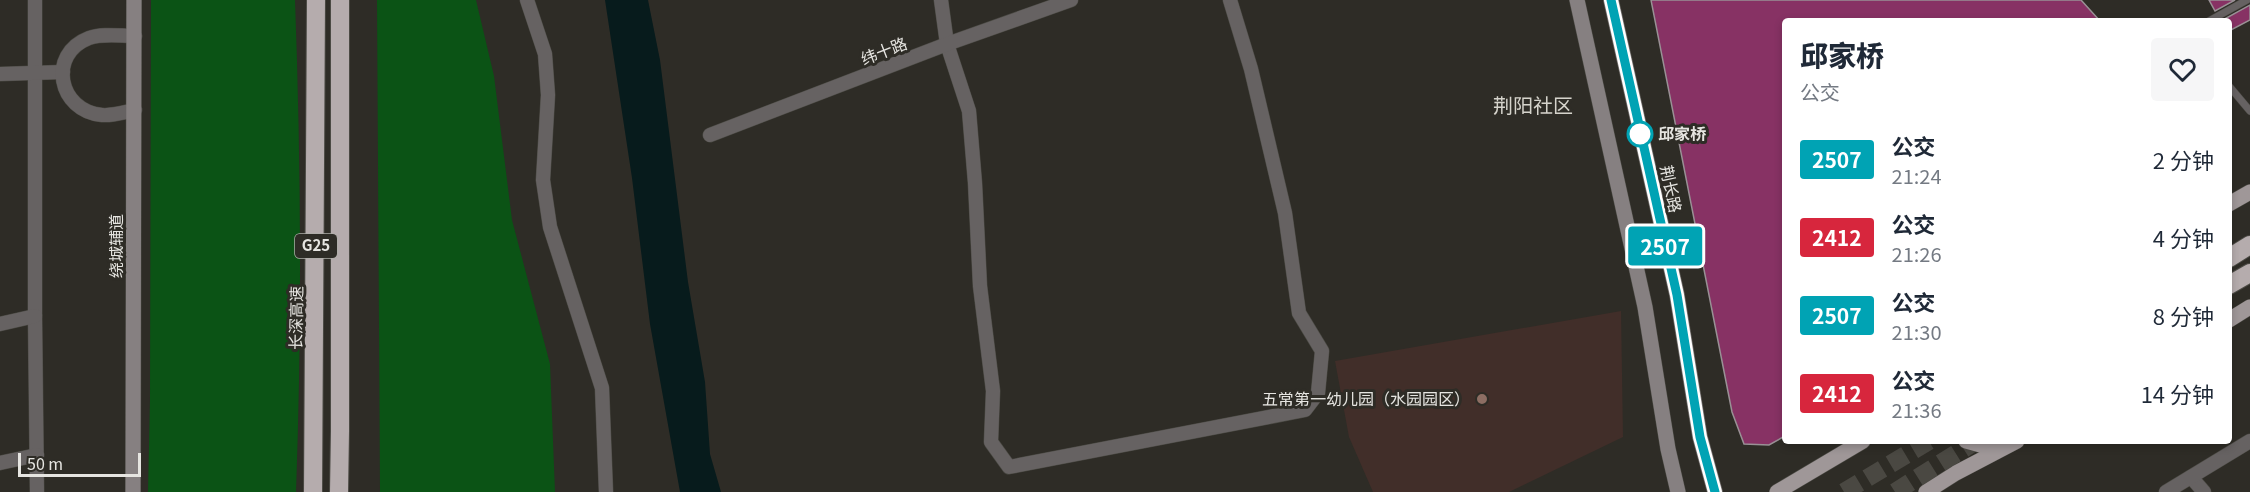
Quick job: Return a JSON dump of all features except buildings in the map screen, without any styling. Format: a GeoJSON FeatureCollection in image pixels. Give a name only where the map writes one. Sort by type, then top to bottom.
{"type":"FeatureCollection","features":[{"type":"Feature","properties":{"kind":"highway","name":"长深高速"},"geometry":{"type":"LineString","coordinates":[[313,492],[316,0]]}},
{"type":"Feature","properties":{"kind":"highway","name":"G25"},"geometry":{"type":"LineString","coordinates":[[339,492],[340,0]]}},
{"type":"Feature","properties":{"kind":"highway"},"geometry":{"type":"LineString","coordinates":[[2232,256],[2250,245]]}},
{"type":"Feature","properties":{"kind":"highway"},"geometry":{"type":"LineString","coordinates":[[2232,283],[2250,273]]}},
{"type":"Feature","properties":{"kind":"main road","name":"绕城辅道"},"geometry":{"type":"LineString","coordinates":[[133,492],[134,0]]}},
{"type":"Feature","properties":{"kind":"main road"},"geometry":{"type":"LineString","coordinates":[[1577,0],[1645,308],[1668,449],[1678,492]]}},
{"type":"Feature","properties":{"kind":"main road","name":"荆长路"},"geometry":{"type":"LineString","coordinates":[[1611,0],[1677,295],[1700,437],[1715,492]]}},
{"type":"Feature","properties":{"kind":"main road"},"geometry":{"type":"LineString","coordinates":[[2232,202],[2250,192]]}},
{"type":"Feature","properties":{"kind":"main road"},"geometry":{"type":"LineString","coordinates":[[2232,318],[2250,307]]}},
{"type":"Feature","properties":{"kind":"main road"},"geometry":{"type":"LineString","coordinates":[[1777,492],[1858,444]]}},
{"type":"Feature","properties":{"kind":"main road"},"geometry":{"type":"LineString","coordinates":[[1977,444],[1984,446],[2003,444]]}},
{"type":"Feature","properties":{"kind":"main road"},"geometry":{"type":"LineString","coordinates":[[1926,492],[2010,444]]}},
{"type":"Feature","properties":{"kind":"street"},"geometry":{"type":"LineString","coordinates":[[35,0],[34,316],[37,492]]}},
{"type":"Feature","properties":{"kind":"street"},"geometry":{"type":"LineString","coordinates":[[527,0],[545,54],[548,95],[543,180],[550,227],[602,388],[606,492]]}},
{"type":"Feature","properties":{"kind":"street"},"geometry":{"type":"LineString","coordinates":[[941,0],[947,44],[969,111],[980,286],[993,392],[992,442],[1009,468],[1305,410],[1318,393],[1322,351],[1299,313],[1285,213],[1251,69],[1230,0]]}},
{"type":"Feature","properties":{"kind":"street","name":"纬十路"},"geometry":{"type":"LineString","coordinates":[[710,135],[947,44],[1071,0]]}},
{"type":"Feature","properties":{"kind":"street"},"geometry":{"type":"LineString","coordinates":[[135,36],[105,35],[89,38],[72,49],[64,64],[63,72],[66,94],[80,107],[102,115],[135,110]]}},
{"type":"Feature","properties":{"kind":"street"},"geometry":{"type":"LineString","coordinates":[[0,74],[63,72]]}},
{"type":"Feature","properties":{"kind":"street"},"geometry":{"type":"LineString","coordinates":[[0,324],[34,316]]}},
{"type":"Feature","properties":{"kind":"street"},"geometry":{"type":"LineString","coordinates":[[2166,492],[2250,441]]}},
{"type":"Feature","properties":{"kind":"street"},"geometry":{"type":"LineString","coordinates":[[0,464],[37,455]]}},
{"type":"Feature","properties":{"kind":"street"},"geometry":{"type":"LineString","coordinates":[[2191,477],[2204,492]]}},
{"type":"Feature","properties":{"kind":"lane"},"geometry":{"type":"LineString","coordinates":[[2214,18],[2247,0]]}},
{"type":"Feature","properties":{"kind":"lane"},"geometry":{"type":"LineString","coordinates":[[2232,90],[2250,111]]}},
{"type":"Feature","properties":{"kind":"shaded area"},"geometry":{"type":"Polygon","coordinates":[[[605,0],[648,0],[660,60],[688,282],[705,382],[710,454],[721,492],[680,492],[650,324],[632,178],[605,0]]]}},
{"type":"Feature","properties":{"kind":"shaded area","name":"五常第一幼儿园（水园园区）"},"geometry":{"type":"Polygon","coordinates":[[[1621,311],[1623,437],[1509,492],[1373,492],[1349,437],[1335,361],[1621,311]]]}},
{"type":"Feature","properties":{"kind":"green space"},"geometry":{"type":"Polygon","coordinates":[[[151,0],[295,0],[300,246],[296,492],[148,492],[151,0]]]}},
{"type":"Feature","properties":{"kind":"green space"},"geometry":{"type":"Polygon","coordinates":[[[377,0],[476,0],[494,76],[512,220],[550,364],[555,492],[380,492],[377,0]]]}},
{"type":"Feature","properties":{"kind":"tunnel"},"geometry":{"type":"LineString","coordinates":[[1844,492],[1924,444]]}},
{"type":"Feature","properties":{"kind":"tunnel"},"geometry":{"type":"LineString","coordinates":[[1895,492],[1971,444]]}},
{"type":"Feature","properties":{"kind":"bus line","name":"2507"},"geometry":{"type":"LineString","coordinates":[[1611,0],[1677,295],[1700,437],[1715,492]]}},
{"type":"Feature","properties":{"kind":"place","name":"邱家桥"},"geometry":{"type":"Point","coordinates":[1640,134]}},
{"type":"Feature","properties":{"kind":"place","name":"五常第一幼儿园（水园园区）"},"geometry":{"type":"Point","coordinates":[1482,399]}},
{"type":"Feature","properties":{"kind":"district","name":"荆阳社区"},"geometry":{"type":"Point","coordinates":[1533,106]}}]}
